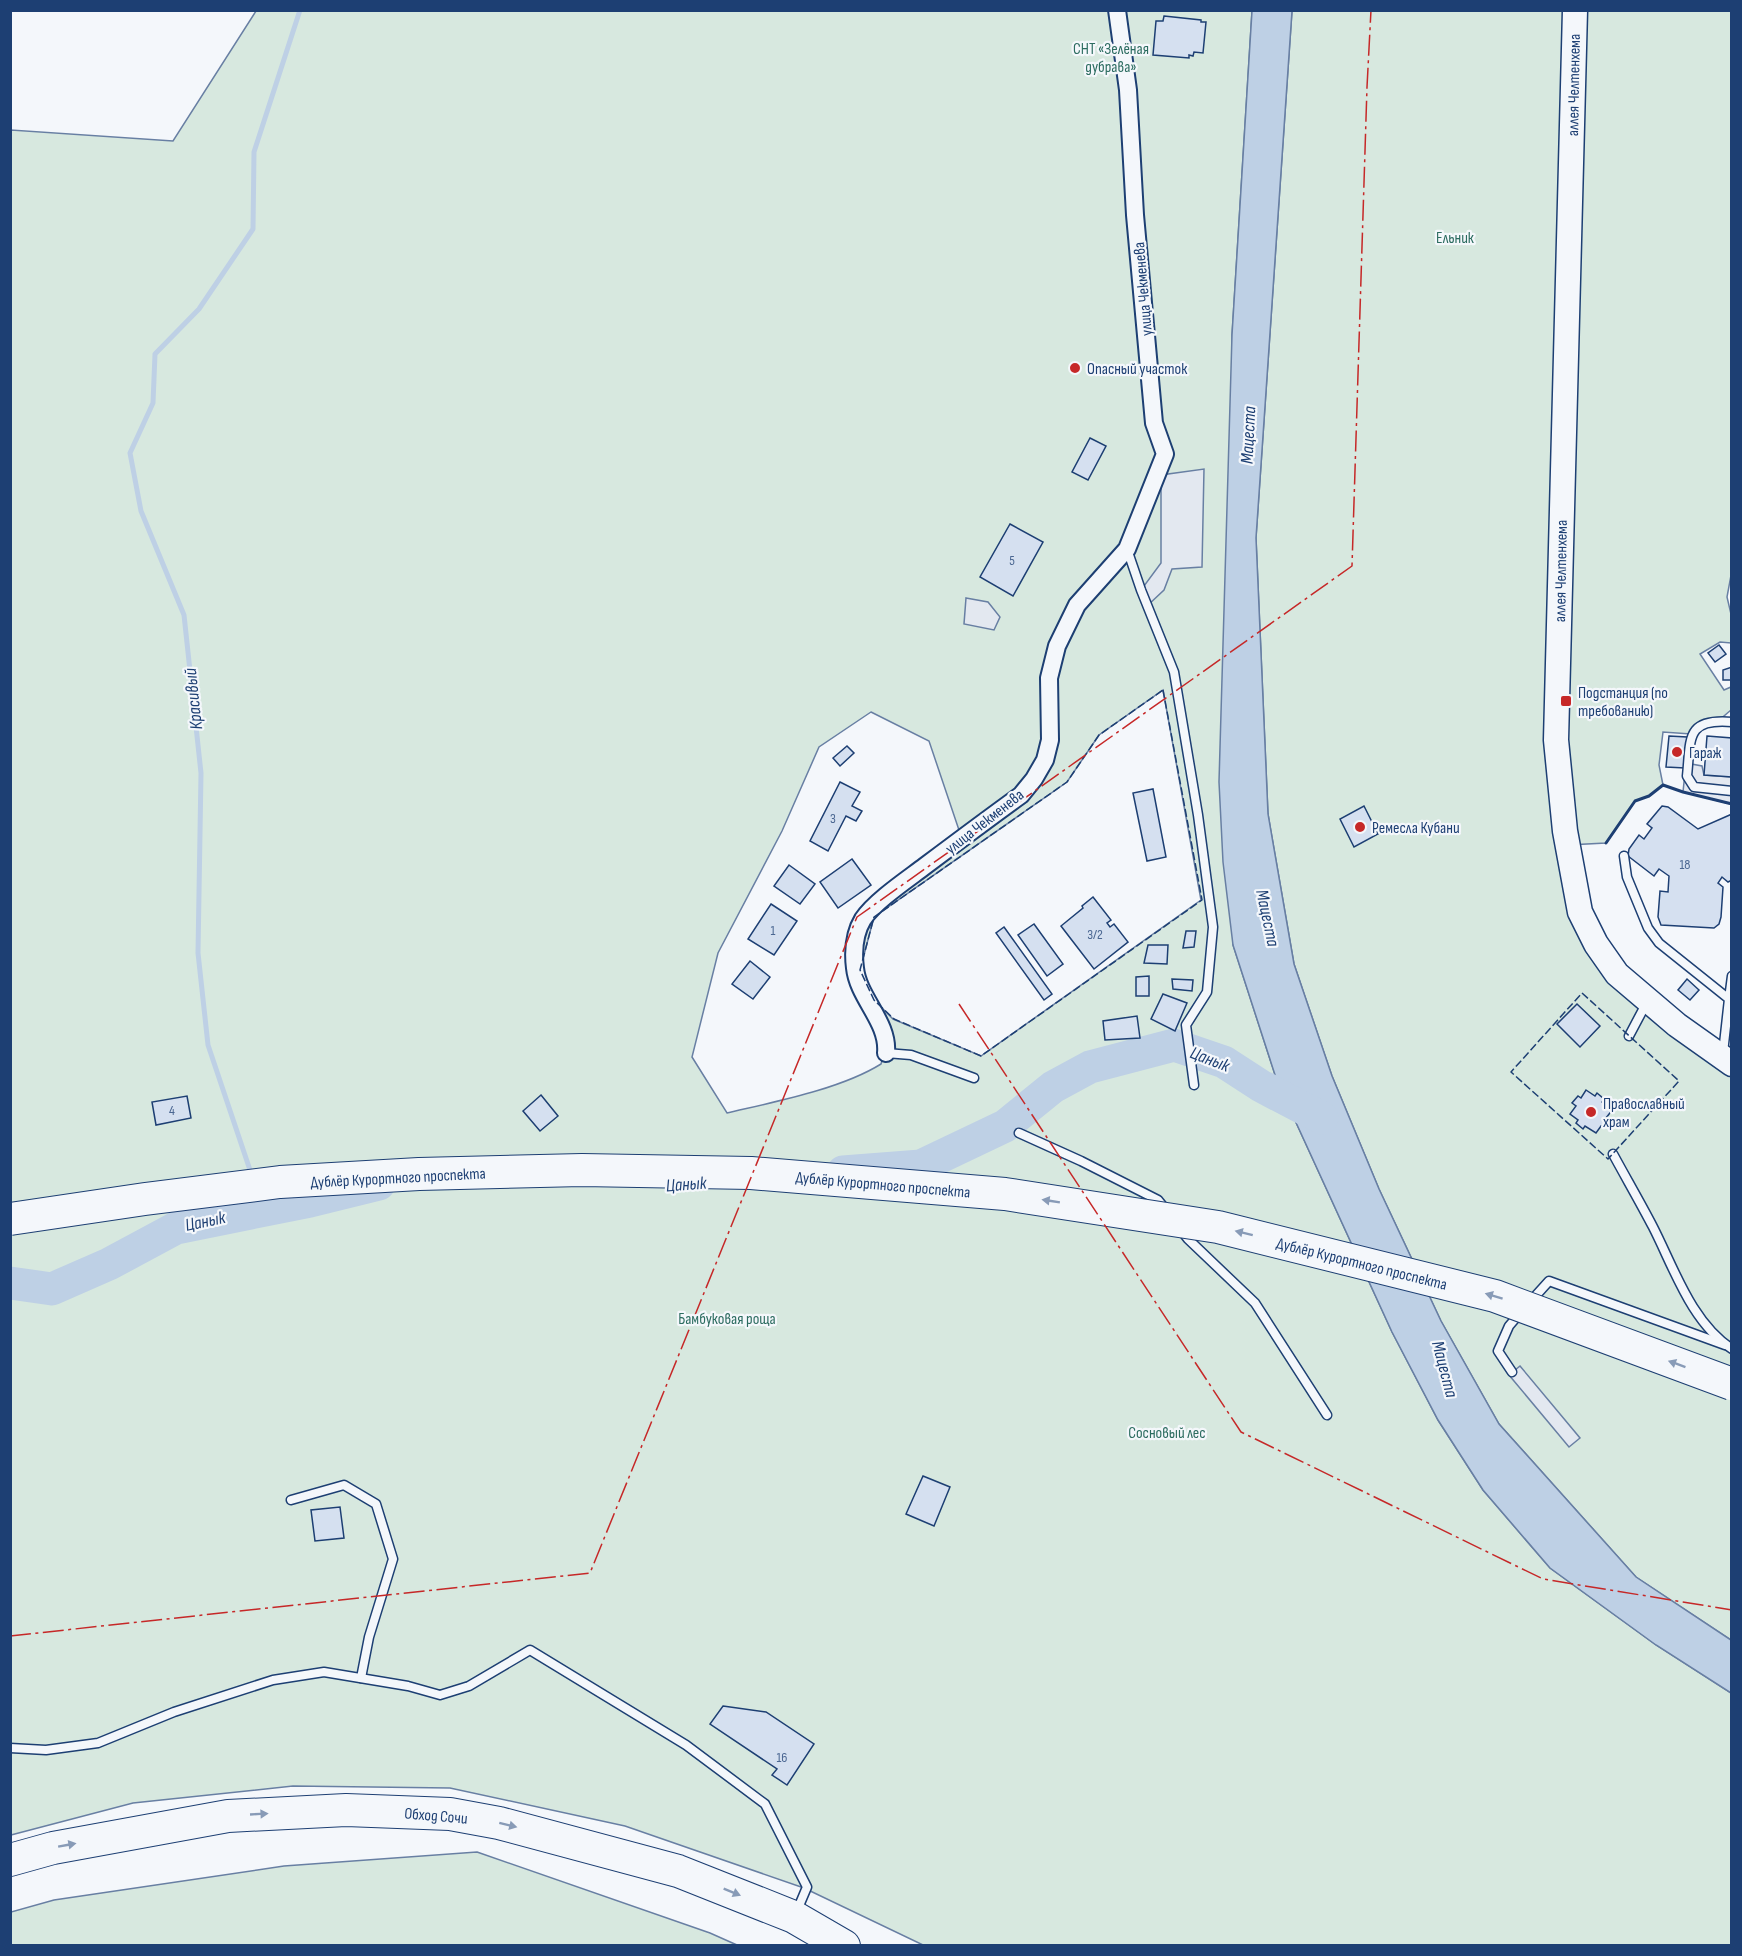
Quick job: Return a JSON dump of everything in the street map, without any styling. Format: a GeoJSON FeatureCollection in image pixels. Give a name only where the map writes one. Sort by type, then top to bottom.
{"type":"FeatureCollection","features":[{"type":"Feature","properties":{"kind":"highway","name":"Дублёр Курортного проспекта"},"geometry":{"type":"LineString","coordinates":[[10,1219],[280,1182],[431,1173],[582,1170],[751,1173],[1005,1194],[1218,1227],[1495,1296],[1731,1384]]}},
{"type":"Feature","properties":{"kind":"highway","name":"Обход Сочи"},"geometry":{"type":"LineString","coordinates":[[10,1860],[52,1848],[228,1816],[346,1810],[450,1815],[499,1823],[678,1871],[794,1917],[844,1946]]}},
{"type":"Feature","properties":{"kind":"main road","name":"аллея Челтенхема"},"geometry":{"type":"LineString","coordinates":[[1575,10],[1556,741],[1565,831],[1580,912],[1596,944],[1617,974],[1677,1025],[1727,1061]]}},
{"type":"Feature","properties":{"kind":"street","name":"улица Чекменева"},"geometry":{"type":"LineString","coordinates":[[886,1053],[887,1044],[884,1034],[860,989],[855,970],[854,950],[857,934],[864,918],[893,890],[1021,795],[1034,779],[1045,760],[1050,740],[1049,678],[1057,646],[1077,605],[1127,549],[1165,454],[1154,423],[1135,215],[1128,90],[1117,10]]}},
{"type":"Feature","properties":{"kind":"lane"},"geometry":{"type":"LineString","coordinates":[[1127,549],[1174,672],[1198,815],[1213,927],[1207,992],[1186,1025],[1194,1084]]}},
{"type":"Feature","properties":{"kind":"lane"},"geometry":{"type":"LineString","coordinates":[[1731,722],[1707,722],[1691,734],[1687,776],[1694,786],[1731,791]]}},
{"type":"Feature","properties":{"kind":"lane"},"geometry":{"type":"LineString","coordinates":[[1624,856],[1627,877],[1648,928],[1659,943],[1729,999]]}},
{"type":"Feature","properties":{"kind":"lane"},"geometry":{"type":"LineString","coordinates":[[1727,1061],[1731,976]]}},
{"type":"Feature","properties":{"kind":"lane"},"geometry":{"type":"LineString","coordinates":[[1629,1036],[1648,1000]]}},
{"type":"Feature","properties":{"kind":"lane"},"geometry":{"type":"LineString","coordinates":[[886,1053],[911,1055],[974,1078]]}},
{"type":"Feature","properties":{"kind":"lane"},"geometry":{"type":"LineString","coordinates":[[1018,1133],[1081,1161],[1158,1200],[1188,1239],[1255,1303],[1327,1415]]}},
{"type":"Feature","properties":{"kind":"lane"},"geometry":{"type":"LineString","coordinates":[[1613,1154],[1695,1312],[1728,1347]]}},
{"type":"Feature","properties":{"kind":"lane"},"geometry":{"type":"LineString","coordinates":[[1512,1372],[1498,1351],[1509,1326],[1549,1281],[1728,1347]]}},
{"type":"Feature","properties":{"kind":"lane"},"geometry":{"type":"LineString","coordinates":[[291,1500],[344,1485],[376,1504],[393,1559],[369,1637],[361,1678]]}},
{"type":"Feature","properties":{"kind":"lane"},"geometry":{"type":"LineString","coordinates":[[10,1748],[46,1750],[98,1743],[174,1712],[273,1680],[324,1672],[408,1686],[440,1695],[469,1686],[530,1650],[686,1745],[765,1804],[807,1887],[794,1917]]}},
{"type":"Feature","properties":{"kind":"green space"},"geometry":{"type":"Polygon","coordinates":[[[256,11],[1252,11],[1232,335],[1233,945],[1277,1081],[1392,1332],[1438,1420],[1483,1490],[1550,1568],[1656,1645],[1731,1693],[1731,1945],[923,1945],[804,1888],[625,1826],[450,1788],[293,1786],[133,1803],[11,1835],[11,130],[173,141],[256,11]],[[1163,690],[1099,735],[1067,782],[874,917],[860,970],[874,1000],[893,1019],[981,1056],[1201,900],[1163,690]],[[871,712],[819,747],[782,831],[718,953],[692,1057],[727,1113],[827,1088],[881,1064],[887,1044],[855,970],[864,918],[962,839],[929,741],[871,712]]]}},
{"type":"Feature","properties":{"kind":"green space","name":"Ельник"},"geometry":{"type":"Polygon","coordinates":[[[1292,11],[1731,11],[1732,570],[1727,597],[1731,614],[1731,643],[1720,642],[1700,654],[1724,690],[1731,687],[1731,710],[1718,721],[1691,734],[1663,732],[1659,765],[1663,785],[1649,796],[1635,801],[1606,843],[1568,845],[1596,944],[1731,1064],[1731,1640],[1636,1577],[1499,1424],[1441,1321],[1379,1189],[1332,1076],[1294,964],[1268,814],[1256,538],[1292,11]]]}},
{"type":"Feature","properties":{"kind":"green space"},"geometry":{"type":"Polygon","coordinates":[[[477,1852],[710,1933],[737,1945],[11,1945],[11,1912],[54,1900],[284,1866],[477,1852]]]}},
{"type":"Feature","properties":{"kind":"shaded area"},"geometry":{"type":"Polygon","coordinates":[[[1204,469],[1202,567],[1172,569],[1164,590],[1147,606],[1141,590],[1161,563],[1161,475],[1204,469]]]}},
{"type":"Feature","properties":{"kind":"shaded area"},"geometry":{"type":"Polygon","coordinates":[[[966,598],[988,602],[1000,617],[994,630],[964,624],[966,598]]]}},
{"type":"Feature","properties":{"kind":"shaded area"},"geometry":{"type":"Polygon","coordinates":[[[1686,763],[1702,766],[1704,775],[1731,777],[1731,804],[1683,792],[1686,763]]]}},
{"type":"Feature","properties":{"kind":"shaded area"},"geometry":{"type":"Polygon","coordinates":[[[1520,1366],[1580,1438],[1569,1447],[1509,1375],[1520,1366]]]}},
{"type":"Feature","properties":{"kind":"water","name":"Мацеста"},"geometry":{"type":"Polygon","coordinates":[[[1252,11],[1292,11],[1256,538],[1268,814],[1294,964],[1332,1076],[1379,1189],[1441,1321],[1499,1424],[1636,1577],[1731,1640],[1731,1693],[1656,1645],[1550,1568],[1483,1490],[1438,1420],[1392,1332],[1277,1081],[1233,945],[1223,862],[1219,782],[1232,335],[1252,11]]]}},
{"type":"Feature","properties":{"kind":"building"},"geometry":{"type":"Polygon","coordinates":[[[1164,16],[1206,22],[1203,53],[1194,52],[1193,56],[1189,55],[1189,58],[1153,55],[1156,21],[1163,21],[1164,16]]]}},
{"type":"Feature","properties":{"kind":"building"},"geometry":{"type":"Polygon","coordinates":[[[1090,438],[1106,446],[1088,480],[1072,472],[1090,438]]]}},
{"type":"Feature","properties":{"kind":"building"},"geometry":{"type":"Polygon","coordinates":[[[1010,524],[1043,542],[1013,596],[980,577],[1010,524]]]}},
{"type":"Feature","properties":{"kind":"building"},"geometry":{"type":"Polygon","coordinates":[[[1719,645],[1726,654],[1715,662],[1708,653],[1719,645]]]}},
{"type":"Feature","properties":{"kind":"building"},"geometry":{"type":"Polygon","coordinates":[[[1732,667],[1732,680],[1723,680],[1723,670],[1732,667]]]}},
{"type":"Feature","properties":{"kind":"building","name":"Гараж"},"geometry":{"type":"Polygon","coordinates":[[[1669,736],[1687,737],[1685,768],[1666,767],[1669,736]]]}},
{"type":"Feature","properties":{"kind":"building"},"geometry":{"type":"Polygon","coordinates":[[[1707,736],[1732,738],[1732,777],[1704,775],[1707,736]]]}},
{"type":"Feature","properties":{"kind":"building"},"geometry":{"type":"Polygon","coordinates":[[[847,746],[854,753],[840,766],[833,758],[847,746]]]}},
{"type":"Feature","properties":{"kind":"building"},"geometry":{"type":"Polygon","coordinates":[[[840,782],[860,792],[852,806],[862,811],[856,821],[846,816],[828,851],[810,841],[840,782]]]}},
{"type":"Feature","properties":{"kind":"building"},"geometry":{"type":"Polygon","coordinates":[[[1153,789],[1166,857],[1147,861],[1133,793],[1153,789]]]}},
{"type":"Feature","properties":{"kind":"building"},"geometry":{"type":"Polygon","coordinates":[[[1364,806],[1378,834],[1354,847],[1340,819],[1364,806]]]}},
{"type":"Feature","properties":{"kind":"building"},"geometry":{"type":"Polygon","coordinates":[[[1662,806],[1668,807],[1698,829],[1732,814],[1732,880],[1728,882],[1722,877],[1718,883],[1723,887],[1721,917],[1719,924],[1714,928],[1661,925],[1658,917],[1660,891],[1668,892],[1669,876],[1659,869],[1654,876],[1628,856],[1629,849],[1639,835],[1644,839],[1652,828],[1647,824],[1662,806]]]}},
{"type":"Feature","properties":{"kind":"building"},"geometry":{"type":"Polygon","coordinates":[[[852,859],[871,885],[838,908],[820,882],[852,859]]]}},
{"type":"Feature","properties":{"kind":"building"},"geometry":{"type":"Polygon","coordinates":[[[789,865],[815,884],[800,904],[774,886],[789,865]]]}},
{"type":"Feature","properties":{"kind":"building"},"geometry":{"type":"Polygon","coordinates":[[[1093,897],[1111,920],[1107,923],[1110,927],[1114,924],[1128,942],[1094,969],[1061,926],[1093,897]]]}},
{"type":"Feature","properties":{"kind":"building"},"geometry":{"type":"Polygon","coordinates":[[[771,904],[797,921],[774,955],[748,939],[771,904]]]}},
{"type":"Feature","properties":{"kind":"building"},"geometry":{"type":"Polygon","coordinates":[[[1034,924],[1063,964],[1047,976],[1018,935],[1034,924]]]}},
{"type":"Feature","properties":{"kind":"building"},"geometry":{"type":"Polygon","coordinates":[[[1004,927],[1052,994],[1044,1000],[996,933],[1004,927]]]}},
{"type":"Feature","properties":{"kind":"building"},"geometry":{"type":"Polygon","coordinates":[[[1186,931],[1196,931],[1194,947],[1183,948],[1186,931]]]}},
{"type":"Feature","properties":{"kind":"building"},"geometry":{"type":"Polygon","coordinates":[[[1148,945],[1168,945],[1167,964],[1144,963],[1148,945]]]}},
{"type":"Feature","properties":{"kind":"building"},"geometry":{"type":"Polygon","coordinates":[[[750,961],[770,977],[753,999],[732,984],[750,961]]]}},
{"type":"Feature","properties":{"kind":"building"},"geometry":{"type":"Polygon","coordinates":[[[1149,976],[1149,996],[1136,996],[1136,977],[1149,976]]]}},
{"type":"Feature","properties":{"kind":"building"},"geometry":{"type":"Polygon","coordinates":[[[1172,979],[1193,980],[1192,991],[1173,989],[1172,979]]]}},
{"type":"Feature","properties":{"kind":"building"},"geometry":{"type":"Polygon","coordinates":[[[1687,979],[1699,990],[1690,1000],[1678,990],[1687,979]]]}},
{"type":"Feature","properties":{"kind":"building"},"geometry":{"type":"Polygon","coordinates":[[[1163,994],[1187,1003],[1175,1031],[1151,1019],[1163,994]]]}},
{"type":"Feature","properties":{"kind":"building"},"geometry":{"type":"Polygon","coordinates":[[[1577,1004],[1600,1026],[1580,1047],[1557,1024],[1577,1004]]]}},
{"type":"Feature","properties":{"kind":"building"},"geometry":{"type":"Polygon","coordinates":[[[1137,1016],[1140,1038],[1105,1040],[1103,1021],[1137,1016]]]}},
{"type":"Feature","properties":{"kind":"building","name":"Православный храм"},"geometry":{"type":"Polygon","coordinates":[[[1586,1090],[1595,1096],[1597,1093],[1604,1099],[1602,1102],[1613,1109],[1606,1118],[1609,1121],[1596,1133],[1585,1126],[1583,1129],[1576,1123],[1578,1120],[1570,1114],[1576,1106],[1572,1103],[1578,1096],[1581,1098],[1586,1090]]]}},
{"type":"Feature","properties":{"kind":"building"},"geometry":{"type":"Polygon","coordinates":[[[541,1095],[558,1116],[540,1131],[523,1111],[541,1095]]]}},
{"type":"Feature","properties":{"kind":"building"},"geometry":{"type":"Polygon","coordinates":[[[187,1096],[191,1118],[156,1125],[152,1102],[187,1096]]]}},
{"type":"Feature","properties":{"kind":"building"},"geometry":{"type":"Polygon","coordinates":[[[923,1476],[950,1487],[934,1526],[906,1514],[923,1476]]]}},
{"type":"Feature","properties":{"kind":"building"},"geometry":{"type":"Polygon","coordinates":[[[340,1507],[344,1538],[315,1541],[311,1510],[340,1507]]]}},
{"type":"Feature","properties":{"kind":"building"},"geometry":{"type":"Polygon","coordinates":[[[723,1706],[766,1712],[814,1744],[787,1785],[772,1775],[777,1769],[710,1724],[723,1706]]]}},
{"type":"Feature","properties":{"kind":"waterway","name":"Красивый"},"geometry":{"type":"LineString","coordinates":[[252,1176],[208,1045],[198,953],[201,773],[184,615],[141,511],[130,453],[153,403],[155,354],[199,309],[253,229],[254,152],[300,10]]}},
{"type":"Feature","properties":{"kind":"waterway","name":"Цанык"},"geometry":{"type":"LineString","coordinates":[[843,1172],[921,1166],[1005,1126],[1053,1087],[1090,1067],[1174,1045],[1224,1062],[1261,1086],[1322,1118]]}},
{"type":"Feature","properties":{"kind":"waterway","name":"Цанык"},"geometry":{"type":"LineString","coordinates":[[10,1283],[52,1289],[109,1264],[176,1228],[310,1201],[379,1184]]}},
{"type":"Feature","properties":{"kind":"waterway","name":"Красивый"},"geometry":{"type":"LineString","coordinates":[[257,1194],[263,1210]]}},
{"type":"Feature","properties":{"kind":"fence"},"geometry":{"type":"LineString","coordinates":[[1163,690],[1202,900],[981,1056],[894,1019],[874,1000],[860,970],[874,917],[1067,782],[1099,735],[1163,690]]}},
{"type":"Feature","properties":{"kind":"fence"},"geometry":{"type":"LineString","coordinates":[[1582,993],[1679,1081],[1608,1159],[1511,1072],[1582,993]]}},
{"type":"Feature","properties":{"kind":"wall"},"geometry":{"type":"LineString","coordinates":[[1606,843],[1635,801],[1649,796],[1663,785],[1732,804]]}},
{"type":"Feature","properties":{"kind":"power"},"geometry":{"type":"LineString","coordinates":[[10,1636],[590,1573],[857,917],[1352,566],[1371,10]]}},
{"type":"Feature","properties":{"kind":"power"},"geometry":{"type":"LineString","coordinates":[[959,1004],[1241,1432],[1543,1579],[1732,1610]]}},
{"type":"Feature","properties":{"kind":"place","name":"Опасный участок"},"geometry":{"type":"Point","coordinates":[1075,368]}},
{"type":"Feature","properties":{"kind":"place","name":"Подстанция (по требованию)"},"geometry":{"type":"Point","coordinates":[1566,701]}},
{"type":"Feature","properties":{"kind":"place","name":"Гараж"},"geometry":{"type":"Point","coordinates":[1677,752]}},
{"type":"Feature","properties":{"kind":"place","name":"Ремесла Кубани"},"geometry":{"type":"Point","coordinates":[1360,827]}},
{"type":"Feature","properties":{"kind":"place","name":"Православный храм"},"geometry":{"type":"Point","coordinates":[1591,1112]}},
{"type":"Feature","properties":{"kind":"park label","name":"СНТ «Зелёная дубрава»"},"geometry":{"type":"Point","coordinates":[1111,57]}},
{"type":"Feature","properties":{"kind":"park label","name":"Бамбуковая роща"},"geometry":{"type":"Point","coordinates":[727,1318]}},
{"type":"Feature","properties":{"kind":"park label","name":"Сосновый лес"},"geometry":{"type":"Point","coordinates":[1167,1432]}}]}
